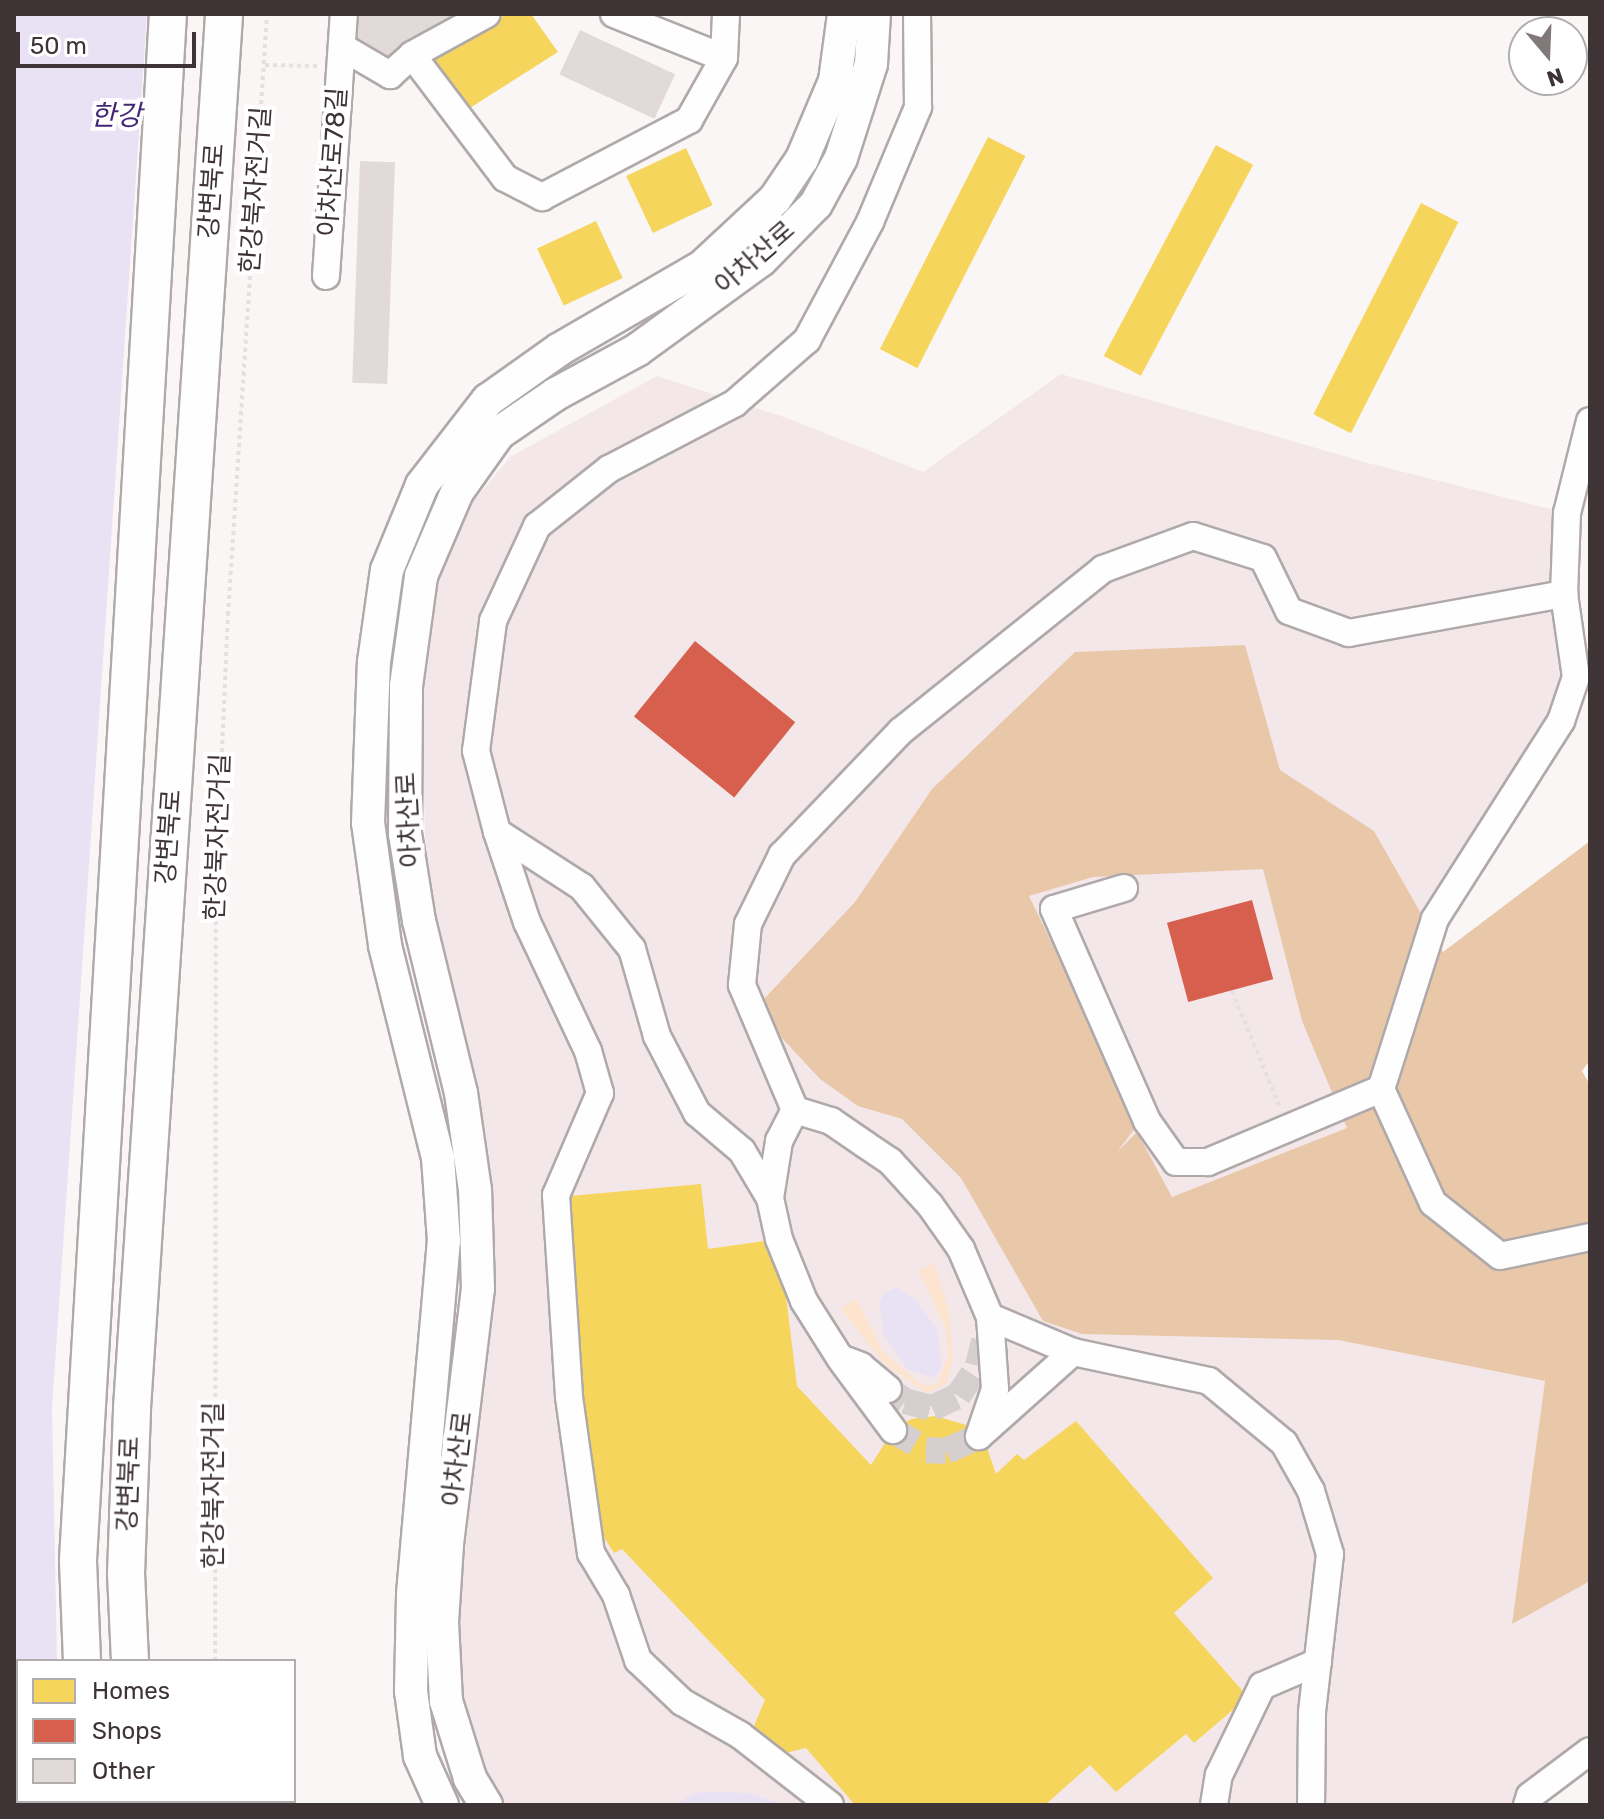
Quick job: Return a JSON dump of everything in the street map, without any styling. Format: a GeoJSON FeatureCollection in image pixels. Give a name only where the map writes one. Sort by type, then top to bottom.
{"type":"FeatureCollection","features":[{"type":"Feature","properties":{"kind":"highway","name":"강변북로"},"geometry":{"type":"LineString","coordinates":[[82,1659],[78,1560],[168,14]]}},
{"type":"Feature","properties":{"kind":"highway","name":"강변북로"},"geometry":{"type":"LineString","coordinates":[[130,1659],[126,1574],[132,1408],[224,14]]}},
{"type":"Feature","properties":{"kind":"main road","name":"아차산로"},"geometry":{"type":"LineString","coordinates":[[442,1805],[420,1756],[411,1691],[413,1594],[444,1241],[438,1158],[385,945],[368,823],[374,662],[387,570],[422,485],[488,400],[560,349],[703,266],[775,199],[802,159],[835,81],[844,14]]}},
{"type":"Feature","properties":{"kind":"main road","name":"아차산로"},"geometry":{"type":"LineString","coordinates":[[486,1805],[470,1778],[446,1701],[442,1622],[478,1289],[475,1190],[459,1083],[419,921],[405,834],[406,686],[421,576],[457,492],[499,433],[556,394],[637,350],[761,260],[816,204],[841,158],[871,64],[874,14]]}},
{"type":"Feature","properties":{"kind":"street","name":"아차산로78길"},"geometry":{"type":"LineString","coordinates":[[326,276],[344,14]]}},
{"type":"Feature","properties":{"kind":"street"},"geometry":{"type":"LineString","coordinates":[[487,14],[412,55],[505,178],[542,197],[689,120],[724,58],[726,14]]}},
{"type":"Feature","properties":{"kind":"street"},"geometry":{"type":"LineString","coordinates":[[614,14],[724,58]]}},
{"type":"Feature","properties":{"kind":"street"},"geometry":{"type":"LineString","coordinates":[[830,1805],[740,1735],[682,1702],[638,1660],[616,1595],[591,1553],[570,1401],[556,1195],[600,1093],[588,1051],[527,922],[497,832],[476,751],[493,621],[537,526],[609,469],[735,403],[807,340],[870,222],[918,107],[917,14]]}},
{"type":"Feature","properties":{"kind":"street","name":"아차산로78길"},"geometry":{"type":"LineString","coordinates":[[341,56],[390,75],[412,55]]}},
{"type":"Feature","properties":{"kind":"street"},"geometry":{"type":"LineString","coordinates":[[1590,421],[1567,513],[1564,594],[1576,677],[1561,721],[1435,919],[1381,1089],[1433,1203],[1500,1256],[1590,1237]]}},
{"type":"Feature","properties":{"kind":"street"},"geometry":{"type":"LineString","coordinates":[[795,1110],[742,985],[748,924],[782,855],[901,731],[1103,569],[1193,536],[1263,558],[1289,611],[1349,633],[1564,594]]}},
{"type":"Feature","properties":{"kind":"street"},"geometry":{"type":"LineString","coordinates":[[497,832],[582,887],[632,949],[657,1036],[697,1113],[742,1151],[770,1198],[779,1239],[804,1301],[840,1358],[893,1430]]}},
{"type":"Feature","properties":{"kind":"street"},"geometry":{"type":"LineString","coordinates":[[1124,888],[1054,909],[1147,1121],[1176,1162],[1208,1162],[1381,1089]]}},
{"type":"Feature","properties":{"kind":"street"},"geometry":{"type":"LineString","coordinates":[[770,1198],[779,1141],[795,1110]]}},
{"type":"Feature","properties":{"kind":"street"},"geometry":{"type":"LineString","coordinates":[[795,1110],[831,1121],[890,1161],[961,1249],[990,1317],[995,1389],[979,1436],[1073,1352]]}},
{"type":"Feature","properties":{"kind":"street"},"geometry":{"type":"LineString","coordinates":[[990,1317],[1073,1352],[1209,1381],[1284,1443],[1311,1491],[1330,1554],[1318,1662],[1311,1805]]}},
{"type":"Feature","properties":{"kind":"street"},"geometry":{"type":"LineString","coordinates":[[840,1358],[861,1366],[888,1389]]}},
{"type":"Feature","properties":{"kind":"street"},"geometry":{"type":"LineString","coordinates":[[1214,1805],[1219,1775],[1262,1686],[1318,1662]]}},
{"type":"Feature","properties":{"kind":"street"},"geometry":{"type":"LineString","coordinates":[[1527,1805],[1530,1796],[1590,1751]]}},
{"type":"Feature","properties":{"kind":"path","name":"한강북자전거길"},"geometry":{"type":"LineString","coordinates":[[215,1659],[216,888],[228,615],[267,14]]}},
{"type":"Feature","properties":{"kind":"path"},"geometry":{"type":"LineString","coordinates":[[265,65],[341,56]]}},
{"type":"Feature","properties":{"kind":"path"},"geometry":{"type":"LineString","coordinates":[[1232,991],[1289,1128]]}},
{"type":"Feature","properties":{"kind":"shaded area"},"geometry":{"type":"Polygon","coordinates":[[[1061,374],[1368,463],[1567,513],[1576,677],[1440,912],[1381,1089],[1590,1234],[1590,1751],[1527,1805],[504,1805],[472,1745],[454,1660],[492,1292],[475,1090],[426,873],[421,685],[438,582],[461,516],[510,457],[657,376],[787,418],[923,472],[1061,374]]]}},
{"type":"Feature","properties":{"kind":"shaded area"},"geometry":{"type":"Polygon","coordinates":[[[1245,645],[1280,770],[1374,831],[1443,952],[1590,841],[1590,1060],[1582,1071],[1590,1085],[1590,1581],[1512,1624],[1545,1381],[1338,1340],[1082,1334],[1043,1321],[961,1178],[902,1119],[858,1106],[820,1079],[781,1037],[763,1000],[855,902],[932,789],[1075,652],[1245,645]],[[1263,869],[1093,877],[1029,896],[1139,1123],[1117,1152],[1137,1132],[1172,1197],[1347,1128],[1302,1021],[1263,869]]]}},
{"type":"Feature","properties":{"kind":"shaded area"},"geometry":{"type":"Polygon","coordinates":[[[934,1263],[949,1311],[953,1359],[946,1384],[926,1393],[886,1365],[840,1308],[857,1299],[883,1352],[922,1385],[936,1385],[949,1355],[945,1326],[918,1270],[934,1263]]]}},
{"type":"Feature","properties":{"kind":"water","name":"한강"},"geometry":{"type":"Polygon","coordinates":[[[14,14],[224,14],[178,870],[156,1493],[161,1659],[16,1659],[16,1803],[172,1805],[14,1805],[14,14]]]}},
{"type":"Feature","properties":{"kind":"water"},"geometry":{"type":"Polygon","coordinates":[[[896,1288],[915,1299],[937,1329],[942,1368],[934,1378],[907,1369],[883,1333],[880,1303],[883,1294],[896,1288]]]}},
{"type":"Feature","properties":{"kind":"water"},"geometry":{"type":"Polygon","coordinates":[[[695,1793],[748,1793],[785,1805],[675,1805],[695,1793]]]}},
{"type":"Feature","properties":{"kind":"pier"},"geometry":{"type":"Polygon","coordinates":[[[147,14],[228,14],[182,870],[172,1285],[160,1493],[165,1659],[57,1659],[52,1408],[147,14]]]}},
{"type":"Feature","properties":{"kind":"building: Homes"},"geometry":{"type":"Polygon","coordinates":[[[507,14],[531,14],[558,52],[465,111],[427,57],[507,14]]]}},
{"type":"Feature","properties":{"kind":"building: Homes"},"geometry":{"type":"Polygon","coordinates":[[[988,137],[1025,156],[917,368],[880,349],[988,137]]]}},
{"type":"Feature","properties":{"kind":"building: Homes"},"geometry":{"type":"Polygon","coordinates":[[[1216,145],[1253,165],[1141,376],[1104,356],[1216,145]]]}},
{"type":"Feature","properties":{"kind":"building: Homes"},"geometry":{"type":"Polygon","coordinates":[[[686,148],[713,205],[653,233],[626,176],[686,148]]]}},
{"type":"Feature","properties":{"kind":"building: Homes"},"geometry":{"type":"Polygon","coordinates":[[[1421,203],[1458,222],[1351,433],[1313,414],[1421,203]]]}},
{"type":"Feature","properties":{"kind":"building: Homes"},"geometry":{"type":"Polygon","coordinates":[[[596,221],[623,278],[564,306],[537,248],[596,221]]]}},
{"type":"Feature","properties":{"kind":"building: Homes"},"geometry":{"type":"Polygon","coordinates":[[[701,1184],[708,1249],[779,1239],[797,1386],[871,1465],[893,1430],[911,1419],[936,1416],[966,1425],[986,1445],[996,1474],[1017,1454],[1024,1460],[1076,1421],[1213,1578],[1174,1613],[1248,1697],[1194,1743],[1186,1734],[1116,1792],[1090,1765],[1045,1805],[855,1805],[806,1748],[781,1754],[756,1742],[754,1726],[765,1700],[622,1549],[614,1553],[591,1517],[559,1197],[701,1184]]]}},
{"type":"Feature","properties":{"kind":"building: Shops"},"geometry":{"type":"Polygon","coordinates":[[[695,641],[795,722],[734,798],[634,716],[695,641]]]}},
{"type":"Feature","properties":{"kind":"building: Shops"},"geometry":{"type":"Polygon","coordinates":[[[1252,900],[1273,979],[1188,1002],[1167,923],[1252,900]]]}},
{"type":"Feature","properties":{"kind":"building: Other"},"geometry":{"type":"Polygon","coordinates":[[[351,14],[482,14],[391,65],[349,38],[351,14]]]}},
{"type":"Feature","properties":{"kind":"building: Other"},"geometry":{"type":"Polygon","coordinates":[[[580,30],[675,74],[654,119],[559,74],[580,30]]]}},
{"type":"Feature","properties":{"kind":"building: Other"},"geometry":{"type":"Polygon","coordinates":[[[360,161],[395,162],[387,384],[352,383],[360,161]]]}},
{"type":"Feature","properties":{"kind":"tunnel"},"geometry":{"type":"LineString","coordinates":[[888,1389],[905,1401],[932,1408],[958,1396],[978,1366],[988,1324]]}},
{"type":"Feature","properties":{"kind":"tunnel"},"geometry":{"type":"LineString","coordinates":[[893,1430],[926,1450],[946,1451],[979,1436]]}}]}
